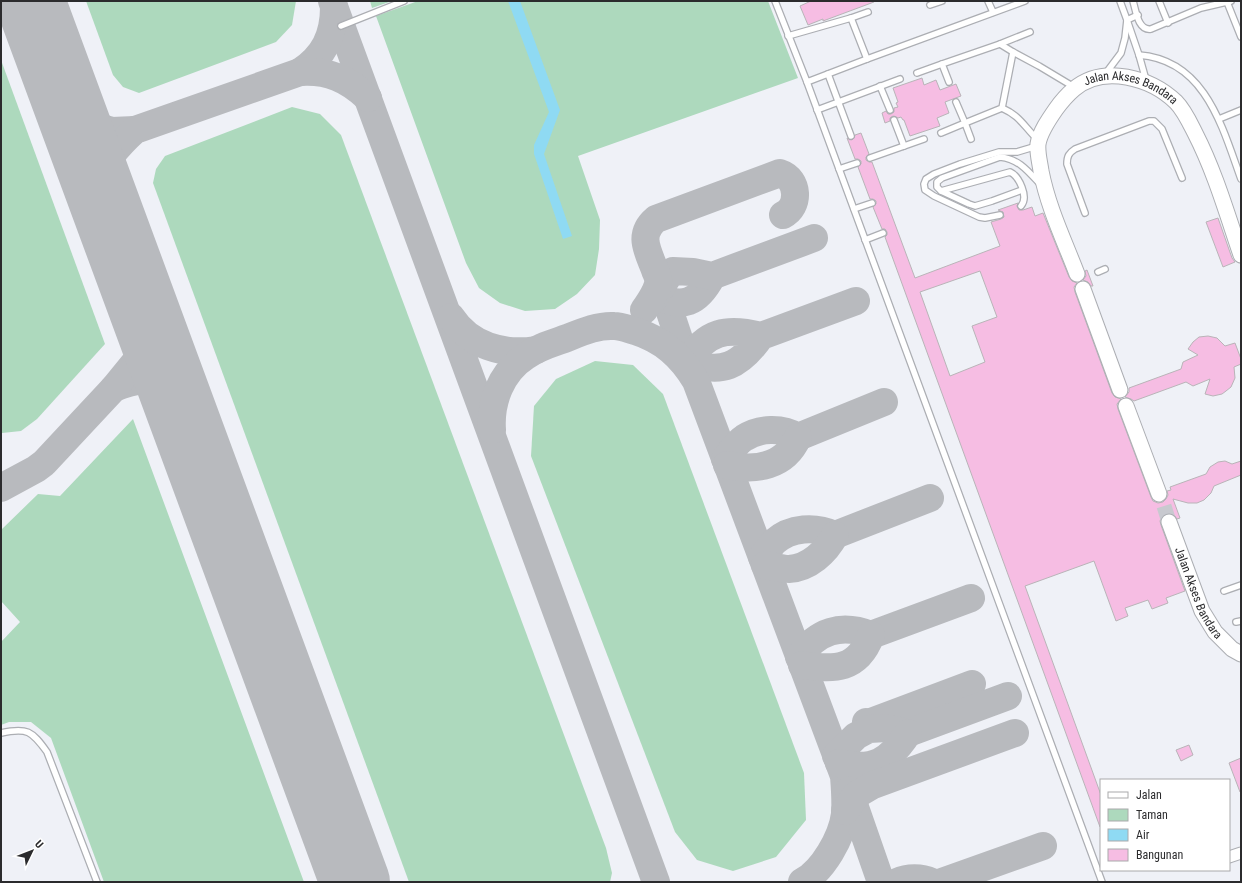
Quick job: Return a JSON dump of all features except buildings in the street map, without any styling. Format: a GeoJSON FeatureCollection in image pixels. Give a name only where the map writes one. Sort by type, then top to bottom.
{"type":"FeatureCollection","features":[{"type":"Feature","properties":{"kind":"street","name":"Jalan Akses Bandara"},"geometry":{"type":"LineString","coordinates":[[1039,143],[1050,116],[1075,88],[1088,81],[1104,77],[1119,76],[1146,82],[1160,90],[1177,103],[1190,122],[1205,153],[1241,255]]}},
{"type":"Feature","properties":{"kind":"street"},"geometry":{"type":"LineString","coordinates":[[1039,143],[1040,164],[1045,188],[1077,274]]}},
{"type":"Feature","properties":{"kind":"street"},"geometry":{"type":"LineString","coordinates":[[1083,289],[1120,390]]}},
{"type":"Feature","properties":{"kind":"street"},"geometry":{"type":"LineString","coordinates":[[1126,406],[1162,500]]}},
{"type":"Feature","properties":{"kind":"street","name":"Jalan Akses Bandara"},"geometry":{"type":"LineString","coordinates":[[1169,522],[1202,611],[1215,632],[1232,649],[1241,654]]}},
{"type":"Feature","properties":{"kind":"street"},"geometry":{"type":"LineString","coordinates":[[1230,857],[1241,853]]}},
{"type":"Feature","properties":{"kind":"lane"},"geometry":{"type":"LineString","coordinates":[[341,26],[404,1]]}},
{"type":"Feature","properties":{"kind":"lane"},"geometry":{"type":"LineString","coordinates":[[774,1],[807,82],[1102,882]]}},
{"type":"Feature","properties":{"kind":"lane"},"geometry":{"type":"LineString","coordinates":[[930,6],[942,1]]}},
{"type":"Feature","properties":{"kind":"lane"},"geometry":{"type":"LineString","coordinates":[[988,1],[993,12]]}},
{"type":"Feature","properties":{"kind":"lane"},"geometry":{"type":"LineString","coordinates":[[807,82],[1025,1]]}},
{"type":"Feature","properties":{"kind":"lane"},"geometry":{"type":"LineString","coordinates":[[1120,1],[1139,55],[1146,82]]}},
{"type":"Feature","properties":{"kind":"lane"},"geometry":{"type":"LineString","coordinates":[[1133,1],[1143,28],[1146,30],[1168,23],[1201,8],[1229,2],[1239,25],[1241,37]]}},
{"type":"Feature","properties":{"kind":"lane"},"geometry":{"type":"LineString","coordinates":[[1159,1],[1168,23]]}},
{"type":"Feature","properties":{"kind":"lane"},"geometry":{"type":"LineString","coordinates":[[788,36],[868,12]]}},
{"type":"Feature","properties":{"kind":"lane"},"geometry":{"type":"LineString","coordinates":[[1126,20],[1138,15]]}},
{"type":"Feature","properties":{"kind":"lane"},"geometry":{"type":"LineString","coordinates":[[850,18],[867,59]]}},
{"type":"Feature","properties":{"kind":"lane"},"geometry":{"type":"LineString","coordinates":[[1104,77],[1121,53],[1125,38],[1126,20]]}},
{"type":"Feature","properties":{"kind":"lane"},"geometry":{"type":"LineString","coordinates":[[917,73],[1030,32]]}},
{"type":"Feature","properties":{"kind":"lane"},"geometry":{"type":"LineString","coordinates":[[1000,44],[1075,88]]}},
{"type":"Feature","properties":{"kind":"lane"},"geometry":{"type":"LineString","coordinates":[[1002,108],[1012,52]]}},
{"type":"Feature","properties":{"kind":"lane"},"geometry":{"type":"LineString","coordinates":[[1139,55],[1162,59],[1183,70],[1200,87],[1219,119],[1241,179]]}},
{"type":"Feature","properties":{"kind":"lane"},"geometry":{"type":"LineString","coordinates":[[942,64],[950,82]]}},
{"type":"Feature","properties":{"kind":"lane"},"geometry":{"type":"LineString","coordinates":[[828,74],[852,136]]}},
{"type":"Feature","properties":{"kind":"lane"},"geometry":{"type":"LineString","coordinates":[[817,110],[900,79]]}},
{"type":"Feature","properties":{"kind":"lane"},"geometry":{"type":"LineString","coordinates":[[880,86],[890,110]]}},
{"type":"Feature","properties":{"kind":"lane"},"geometry":{"type":"LineString","coordinates":[[956,102],[971,139]]}},
{"type":"Feature","properties":{"kind":"lane"},"geometry":{"type":"LineString","coordinates":[[940,133],[1002,108],[1019,118],[1039,143],[1017,152],[999,152],[960,164],[934,174],[926,179],[924,184],[925,190],[934,196],[979,217],[985,218],[1000,215]]}},
{"type":"Feature","properties":{"kind":"lane"},"geometry":{"type":"LineString","coordinates":[[1219,119],[1241,110]]}},
{"type":"Feature","properties":{"kind":"lane"},"geometry":{"type":"LineString","coordinates":[[894,120],[904,146]]}},
{"type":"Feature","properties":{"kind":"lane"},"geometry":{"type":"LineString","coordinates":[[1085,213],[1067,164],[1067,158],[1070,153],[1075,149],[1149,121],[1154,121],[1162,129],[1182,178]]}},
{"type":"Feature","properties":{"kind":"lane"},"geometry":{"type":"LineString","coordinates":[[870,158],[924,139]]}},
{"type":"Feature","properties":{"kind":"lane"},"geometry":{"type":"LineString","coordinates":[[1022,190],[975,206],[941,191],[937,187],[937,182],[942,178],[1000,157],[1017,161],[1045,188]]}},
{"type":"Feature","properties":{"kind":"lane"},"geometry":{"type":"LineString","coordinates":[[839,169],[857,163]]}},
{"type":"Feature","properties":{"kind":"lane"},"geometry":{"type":"LineString","coordinates":[[941,191],[1010,172],[1015,176],[1022,190],[1024,197],[1022,206]]}},
{"type":"Feature","properties":{"kind":"lane"},"geometry":{"type":"LineString","coordinates":[[854,209],[872,202]]}},
{"type":"Feature","properties":{"kind":"lane"},"geometry":{"type":"LineString","coordinates":[[865,240],[883,233]]}},
{"type":"Feature","properties":{"kind":"lane"},"geometry":{"type":"LineString","coordinates":[[1098,272],[1105,269]]}},
{"type":"Feature","properties":{"kind":"lane"},"geometry":{"type":"LineString","coordinates":[[1224,591],[1241,585]]}},
{"type":"Feature","properties":{"kind":"lane"},"geometry":{"type":"LineString","coordinates":[[1,733],[27,731],[38,738],[52,762],[97,882]]}},
{"type":"Feature","properties":{"kind":"green space"},"geometry":{"type":"Polygon","coordinates":[[[86,1],[296,1],[292,25],[276,42],[139,93],[123,87],[113,75],[86,1]]]}},
{"type":"Feature","properties":{"kind":"green space"},"geometry":{"type":"Polygon","coordinates":[[[370,1],[392,1],[372,8],[370,1]]]}},
{"type":"Feature","properties":{"kind":"green space"},"geometry":{"type":"Polygon","coordinates":[[[418,1],[768,1],[798,78],[578,156],[600,220],[599,249],[595,275],[577,294],[555,309],[525,311],[500,303],[479,288],[466,263],[376,16],[418,1]]]}},
{"type":"Feature","properties":{"kind":"green space"},"geometry":{"type":"Polygon","coordinates":[[[1,60],[105,344],[37,419],[21,431],[2,433],[1,432],[1,60]]]}},
{"type":"Feature","properties":{"kind":"green space"},"geometry":{"type":"Polygon","coordinates":[[[292,107],[320,114],[341,135],[606,848],[612,873],[610,882],[409,882],[153,183],[156,169],[165,156],[292,107]]]}},
{"type":"Feature","properties":{"kind":"green space"},"geometry":{"type":"Polygon","coordinates":[[[595,361],[633,365],[663,394],[804,773],[806,820],[776,857],[733,871],[697,860],[675,832],[531,456],[534,406],[556,379],[595,361]]]}},
{"type":"Feature","properties":{"kind":"green space"},"geometry":{"type":"Polygon","coordinates":[[[133,419],[304,882],[104,882],[51,738],[31,722],[9,722],[1,725],[1,642],[20,622],[1,601],[1,530],[38,494],[60,496],[133,419]]]}},
{"type":"Feature","properties":{"kind":"water"},"geometry":{"type":"Polygon","coordinates":[[[508,1],[520,1],[560,110],[544,154],[572,236],[563,239],[534,154],[534,145],[549,112],[508,1]]]}},
{"type":"Feature","properties":{"kind":"taxiway"},"geometry":{"type":"LineString","coordinates":[[332,1],[656,882]]}},
{"type":"Feature","properties":{"kind":"taxiway"},"geometry":{"type":"LineString","coordinates":[[300,72],[315,59],[326,44],[332,27],[334,7]]}},
{"type":"Feature","properties":{"kind":"taxiway"},"geometry":{"type":"LineString","coordinates":[[102,197],[101,180],[105,165],[124,140],[135,130],[300,72],[329,74],[337,77],[353,86],[368,98]]}},
{"type":"Feature","properties":{"kind":"taxiway"},"geometry":{"type":"LineString","coordinates":[[64,95],[78,114],[93,125],[112,131],[135,130]]}},
{"type":"Feature","properties":{"kind":"taxiway"},"geometry":{"type":"LineString","coordinates":[[644,310],[654,295],[658,282],[658,278],[647,250],[645,237],[650,225],[656,219],[780,173],[791,181],[795,193],[795,200],[792,206],[789,211],[783,215]]}},
{"type":"Feature","properties":{"kind":"taxiway"},"geometry":{"type":"LineString","coordinates":[[653,300],[673,271],[693,272],[712,276],[814,238]]}},
{"type":"Feature","properties":{"kind":"taxiway"},"geometry":{"type":"LineString","coordinates":[[656,296],[674,302],[682,303],[689,301],[701,292],[712,276]]}},
{"type":"Feature","properties":{"kind":"taxiway"},"geometry":{"type":"LineString","coordinates":[[659,279],[688,366]]}},
{"type":"Feature","properties":{"kind":"taxiway"},"geometry":{"type":"LineString","coordinates":[[761,336],[738,332],[718,334],[702,344],[687,362],[710,368],[729,365],[746,355],[761,336],[856,301]]}},
{"type":"Feature","properties":{"kind":"taxiway"},"geometry":{"type":"LineString","coordinates":[[1,488],[44,463],[114,388],[136,361],[146,338],[143,309]]}},
{"type":"Feature","properties":{"kind":"taxiway"},"geometry":{"type":"LineString","coordinates":[[451,317],[468,335],[478,342],[488,346],[511,351],[536,350]]}},
{"type":"Feature","properties":{"kind":"taxiway"},"geometry":{"type":"LineString","coordinates":[[492,430],[495,398],[510,370],[531,353],[590,329],[617,326],[645,335],[663,344],[684,364],[690,372],[696,381],[844,776],[845,814],[840,833],[836,843],[824,862],[810,877],[802,882]]}},
{"type":"Feature","properties":{"kind":"taxiway"},"geometry":{"type":"LineString","coordinates":[[114,388],[136,381],[150,381],[157,383],[169,392],[182,414]]}},
{"type":"Feature","properties":{"kind":"taxiway"},"geometry":{"type":"LineString","coordinates":[[725,459],[741,440],[757,432],[778,430],[798,437],[884,402]]}},
{"type":"Feature","properties":{"kind":"taxiway"},"geometry":{"type":"LineString","coordinates":[[727,465],[738,467],[759,467],[777,461],[786,455],[798,437]]}},
{"type":"Feature","properties":{"kind":"taxiway"},"geometry":{"type":"LineString","coordinates":[[762,557],[774,542],[788,533],[811,529],[835,535],[930,498]]}},
{"type":"Feature","properties":{"kind":"taxiway"},"geometry":{"type":"LineString","coordinates":[[765,565],[783,569],[803,566],[822,553],[835,535]]}},
{"type":"Feature","properties":{"kind":"taxiway"},"geometry":{"type":"LineString","coordinates":[[799,657],[814,641],[822,635],[830,632],[850,630],[860,631],[871,635],[971,598]]}},
{"type":"Feature","properties":{"kind":"taxiway"},"geometry":{"type":"LineString","coordinates":[[802,665],[814,667],[835,667],[844,665],[859,655],[866,647],[871,635]]}},
{"type":"Feature","properties":{"kind":"taxiway"},"geometry":{"type":"LineString","coordinates":[[866,722],[868,723],[972,684]]}},
{"type":"Feature","properties":{"kind":"taxiway"},"geometry":{"type":"LineString","coordinates":[[836,756],[856,736],[869,729],[887,728],[908,733],[1008,696]]}},
{"type":"Feature","properties":{"kind":"taxiway"},"geometry":{"type":"LineString","coordinates":[[839,763],[861,766],[879,762],[894,751],[908,733]]}},
{"type":"Feature","properties":{"kind":"taxiway"},"geometry":{"type":"LineString","coordinates":[[845,811],[856,795],[873,785],[1015,733]]}},
{"type":"Feature","properties":{"kind":"taxiway"},"geometry":{"type":"LineString","coordinates":[[849,790],[881,882]]}},
{"type":"Feature","properties":{"kind":"taxiway"},"geometry":{"type":"LineString","coordinates":[[942,882],[1043,846]]}},
{"type":"Feature","properties":{"kind":"taxiway"},"geometry":{"type":"LineString","coordinates":[[897,882],[914,878],[932,882]]}},
{"type":"Feature","properties":{"kind":"runway"},"geometry":{"type":"LineString","coordinates":[[30,1],[355,882]]}},
{"type":"Feature","properties":{"kind":"tunnel"},"geometry":{"type":"LineString","coordinates":[[1164,506],[1169,522]]}}]}
